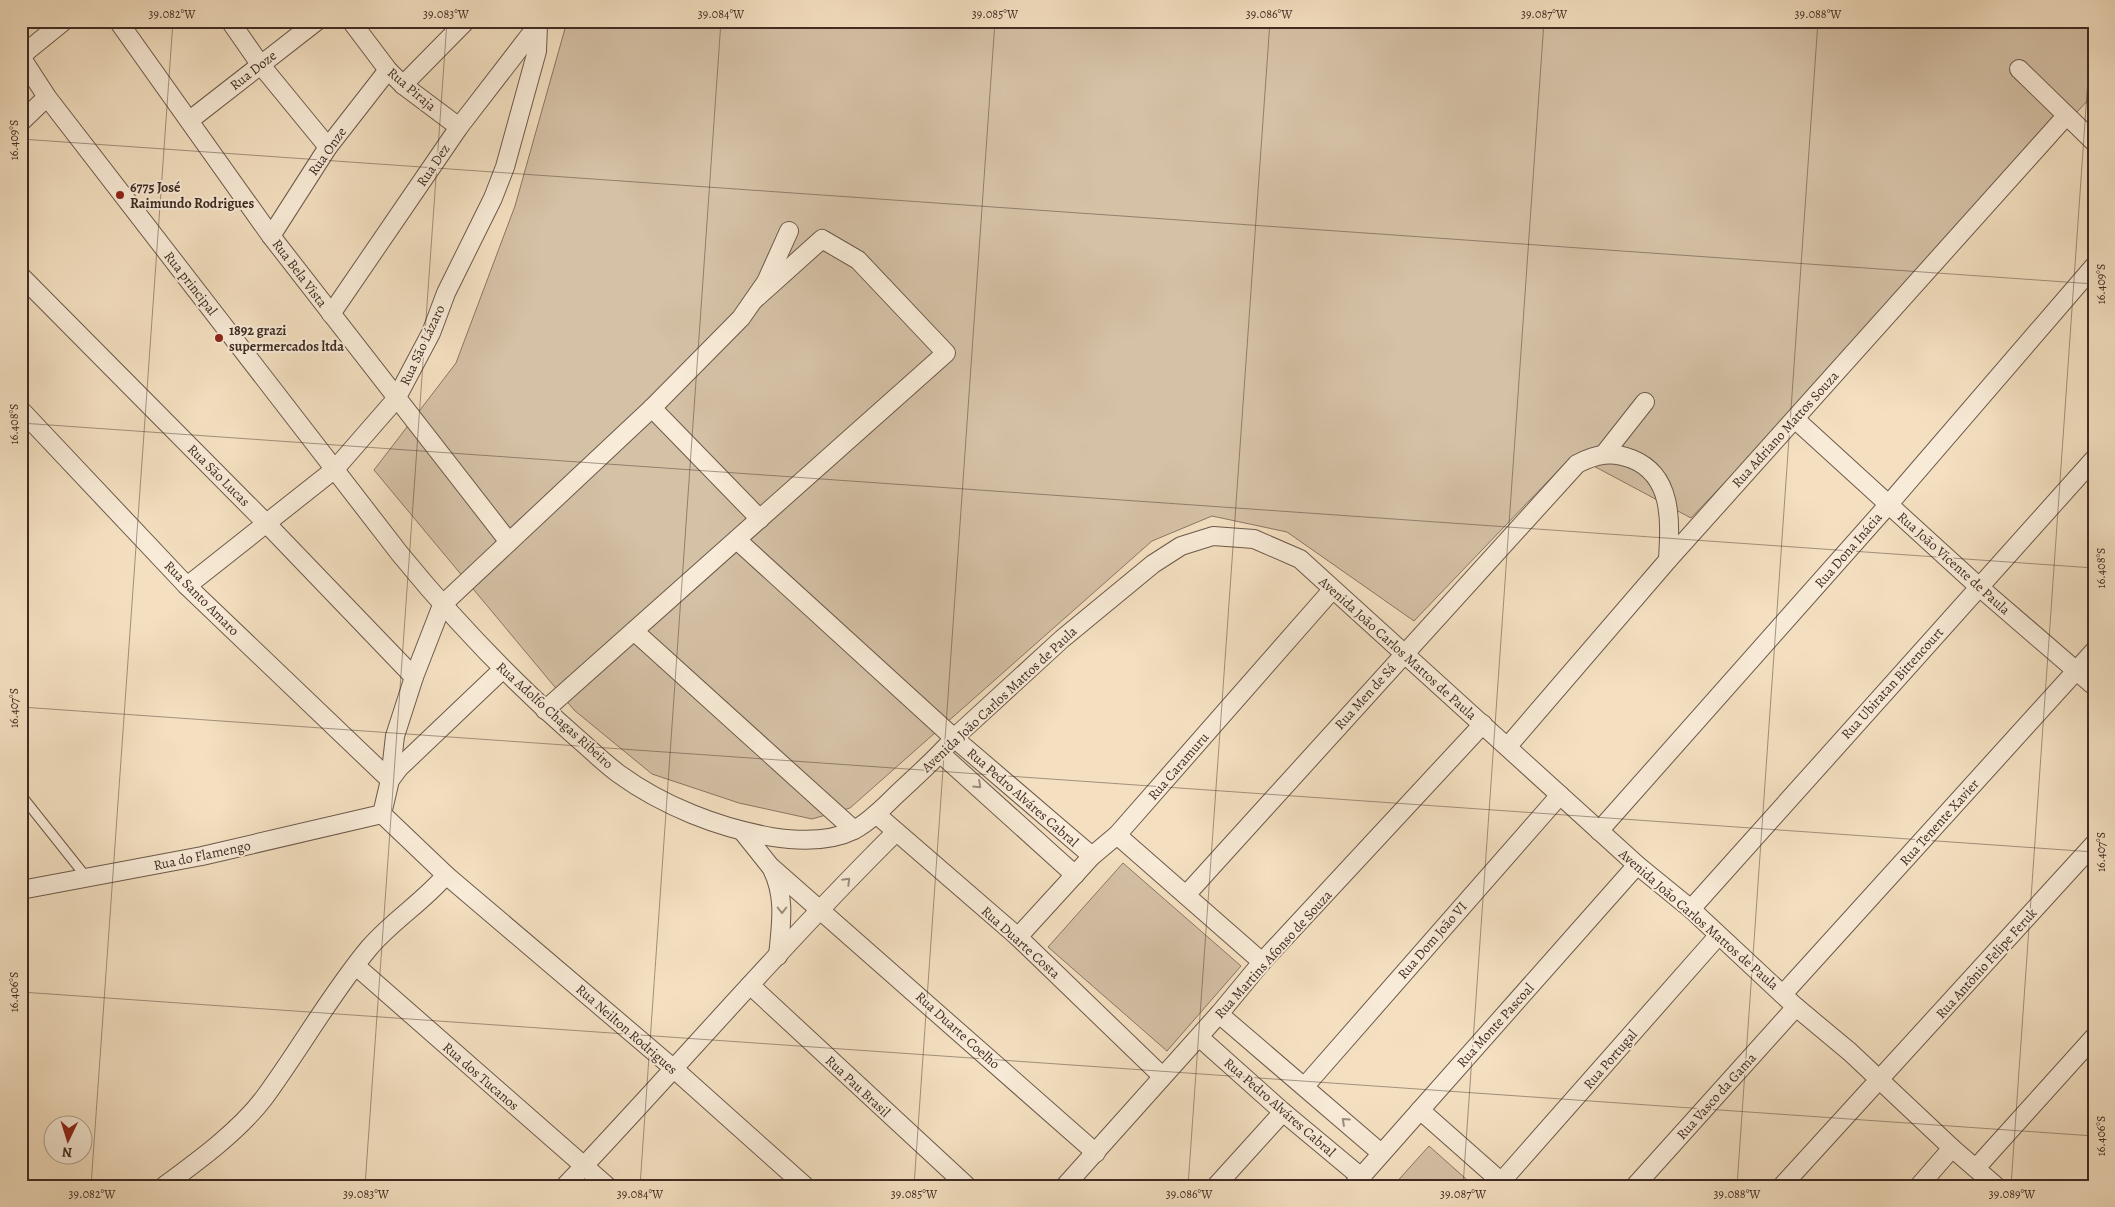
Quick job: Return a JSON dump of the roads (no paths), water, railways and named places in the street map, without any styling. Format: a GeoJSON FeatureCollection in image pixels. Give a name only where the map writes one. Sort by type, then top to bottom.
{"type":"FeatureCollection","features":[{"type":"Feature","properties":{"kind":"street"},"geometry":{"type":"LineString","coordinates":[[21,57],[64,21]]}},
{"type":"Feature","properties":{"kind":"street","name":"Rua Bela Vista"},"geometry":{"type":"LineString","coordinates":[[118,21],[271,236],[509,542]]}},
{"type":"Feature","properties":{"kind":"street"},"geometry":{"type":"LineString","coordinates":[[230,21],[260,64],[328,147]]}},
{"type":"Feature","properties":{"kind":"street","name":"Rua Doze"},"geometry":{"type":"LineString","coordinates":[[190,120],[317,21]]}},
{"type":"Feature","properties":{"kind":"street","name":"Rua Piraja"},"geometry":{"type":"LineString","coordinates":[[351,21],[388,70],[403,85],[459,127]]}},
{"type":"Feature","properties":{"kind":"street"},"geometry":{"type":"LineString","coordinates":[[403,85],[466,21]]}},
{"type":"Feature","properties":{"kind":"street","name":"Rua Dez"},"geometry":{"type":"LineString","coordinates":[[331,314],[459,127],[539,24]]}},
{"type":"Feature","properties":{"kind":"street","name":"Rua São Lázaro"},"geometry":{"type":"LineString","coordinates":[[187,586],[335,469],[396,399],[431,333],[446,293],[493,198],[505,167],[538,51],[539,24]]}},
{"type":"Feature","properties":{"kind":"street","name":"Rua principal"},"geometry":{"type":"LineString","coordinates":[[21,57],[47,97],[400,554]]}},
{"type":"Feature","properties":{"kind":"street"},"geometry":{"type":"LineString","coordinates":[[2019,68],[2094,142]]}},
{"type":"Feature","properties":{"kind":"street","name":"Rua Onze"},"geometry":{"type":"LineString","coordinates":[[271,236],[328,147],[388,70]]}},
{"type":"Feature","properties":{"kind":"street"},"geometry":{"type":"LineString","coordinates":[[21,122],[47,97]]}},
{"type":"Feature","properties":{"kind":"street","name":"Rua Adriano Mattos Souza"},"geometry":{"type":"LineString","coordinates":[[1508,746],[1668,560],[2066,116]]}},
{"type":"Feature","properties":{"kind":"street"},"geometry":{"type":"LineString","coordinates":[[382,814],[390,780],[395,736],[414,678],[442,605],[652,408],[741,318],[766,282],[789,231]]}},
{"type":"Feature","properties":{"kind":"street"},"geometry":{"type":"LineString","coordinates":[[545,710],[946,353],[858,260],[822,239],[754,300]]}},
{"type":"Feature","properties":{"kind":"street","name":"Rua Dona Inácia"},"geometry":{"type":"LineString","coordinates":[[1599,831],[1889,504],[2094,266]]}},
{"type":"Feature","properties":{"kind":"street","name":"Rua São Lucas"},"geometry":{"type":"LineString","coordinates":[[21,276],[267,524],[414,678]]}},
{"type":"Feature","properties":{"kind":"street"},"geometry":{"type":"LineString","coordinates":[[1645,402],[1611,454],[1648,468],[1663,488],[1670,522],[1668,560]]}},
{"type":"Feature","properties":{"kind":"street"},"geometry":{"type":"LineString","coordinates":[[652,408],[760,519]]}},
{"type":"Feature","properties":{"kind":"street","name":"Rua Santo Amaro"},"geometry":{"type":"LineString","coordinates":[[21,410],[187,586],[390,780]]}},
{"type":"Feature","properties":{"kind":"street","name":"Rua João Vicente de Paula"},"geometry":{"type":"LineString","coordinates":[[1795,418],[1978,586],[2094,686]]}},
{"type":"Feature","properties":{"kind":"street","name":"Rua Men de Sá"},"geometry":{"type":"LineString","coordinates":[[1186,895],[1577,464],[1611,454]]}},
{"type":"Feature","properties":{"kind":"street","name":"Rua Ubiratan Bittencourt"},"geometry":{"type":"LineString","coordinates":[[1691,909],[1978,586],[2094,459]]}},
{"type":"Feature","properties":{"kind":"street","name":"Avenida João Carlos Mattos de Paula"},"geometry":{"type":"LineString","coordinates":[[742,831],[790,839],[828,838],[854,830],[876,814],[941,754],[954,738],[1062,639],[1153,564],[1181,546],[1213,536],[1254,539],[1300,559],[1332,590],[1508,746],[1599,831],[1691,909],[1718,936],[1850,1052],[1878,1081],[1996,1186]]}},
{"type":"Feature","properties":{"kind":"street","name":"Rua Pedro Alváres Cabral"},"geometry":{"type":"LineString","coordinates":[[738,540],[954,738],[1092,856]]}},
{"type":"Feature","properties":{"kind":"street","name":"Rua Adolfo Chagas Ribeiro"},"geometry":{"type":"LineString","coordinates":[[400,554],[442,605],[503,669],[545,710],[619,774],[652,794],[694,814],[742,831]]}},
{"type":"Feature","properties":{"kind":"street","name":"Rua Caramuru"},"geometry":{"type":"LineString","coordinates":[[1018,937],[1092,856],[1116,835],[1332,590]]}},
{"type":"Feature","properties":{"kind":"street"},"geometry":{"type":"LineString","coordinates":[[634,631],[854,830]]}},
{"type":"Feature","properties":{"kind":"street","name":"Rua Tenente Xavier"},"geometry":{"type":"LineString","coordinates":[[1784,993],[2094,651]]}},
{"type":"Feature","properties":{"kind":"street"},"geometry":{"type":"LineString","coordinates":[[390,780],[408,759],[503,669]]}},
{"type":"Feature","properties":{"kind":"street","name":"Rua Martins Afonso de Souza"},"geometry":{"type":"LineString","coordinates":[[1065,1186],[1162,1076],[1220,1014],[1262,962],[1483,724]]}},
{"type":"Feature","properties":{"kind":"street","name":"Rua Pedro Alváres Cabral"},"geometry":{"type":"LineString","coordinates":[[941,754],[1075,875]]}},
{"type":"Feature","properties":{"kind":"street","name":"Rua Dom João VI"},"geometry":{"type":"LineString","coordinates":[[1305,1086],[1560,795]]}},
{"type":"Feature","properties":{"kind":"street","name":"Rua Neilton Rodrigues"},"geometry":{"type":"LineString","coordinates":[[382,814],[446,875],[673,1068],[805,1186]]}},
{"type":"Feature","properties":{"kind":"street","name":"Rua do Flamengo"},"geometry":{"type":"LineString","coordinates":[[21,890],[202,856],[382,814]]}},
{"type":"Feature","properties":{"kind":"street","name":"Rua Duarte Costa"},"geometry":{"type":"LineString","coordinates":[[876,814],[1018,937],[1162,1076]]}},
{"type":"Feature","properties":{"kind":"street"},"geometry":{"type":"LineString","coordinates":[[742,831],[770,866],[779,883],[782,902],[778,956]]}},
{"type":"Feature","properties":{"kind":"street"},"geometry":{"type":"LineString","coordinates":[[565,1186],[820,908],[896,832]]}},
{"type":"Feature","properties":{"kind":"street"},"geometry":{"type":"LineString","coordinates":[[1116,835],[1262,962]]}},
{"type":"Feature","properties":{"kind":"street","name":"Rua Antônio Felipe Feruk"},"geometry":{"type":"LineString","coordinates":[[1782,1186],[2094,844]]}},
{"type":"Feature","properties":{"kind":"street","name":"Rua Monte Pascoal"},"geometry":{"type":"LineString","coordinates":[[1357,1182],[1637,865]]}},
{"type":"Feature","properties":{"kind":"street","name":"Rua Duarte Coelho"},"geometry":{"type":"LineString","coordinates":[[770,866],[820,908],[1096,1153]]}},
{"type":"Feature","properties":{"kind":"street"},"geometry":{"type":"LineString","coordinates":[[164,1186],[214,1149],[263,1099],[330,1000],[356,966],[384,932],[433,890],[446,875]]}},
{"type":"Feature","properties":{"kind":"street","name":"Rua Portugal"},"geometry":{"type":"LineString","coordinates":[[1503,1184],[1718,936]]}},
{"type":"Feature","properties":{"kind":"street","name":"Rua dos Tucanos"},"geometry":{"type":"LineString","coordinates":[[356,966],[607,1186]]}},
{"type":"Feature","properties":{"kind":"street","name":"Rua Pau Brasil"},"geometry":{"type":"LineString","coordinates":[[750,985],[967,1186]]}},
{"type":"Feature","properties":{"kind":"street","name":"Rua Vasco da Gama"},"geometry":{"type":"LineString","coordinates":[[1635,1186],[1796,1006]]}},
{"type":"Feature","properties":{"kind":"street"},"geometry":{"type":"LineString","coordinates":[[1220,1014],[1381,1154]]}},
{"type":"Feature","properties":{"kind":"street","name":"Rua Pedro Alváres Cabral"},"geometry":{"type":"LineString","coordinates":[[1199,1037],[1283,1112],[1357,1182]]}},
{"type":"Feature","properties":{"kind":"street"},"geometry":{"type":"LineString","coordinates":[[1976,1168],[2094,1037]]}},
{"type":"Feature","properties":{"kind":"street"},"geometry":{"type":"LineString","coordinates":[[1420,1110],[1503,1184]]}},
{"type":"Feature","properties":{"kind":"street"},"geometry":{"type":"LineString","coordinates":[[1216,1186],[1283,1112]]}},
{"type":"Feature","properties":{"kind":"street"},"geometry":{"type":"LineString","coordinates":[[1919,1186],[1952,1148]]}},
{"type":"Feature","properties":{"kind":"lane"},"geometry":{"type":"LineString","coordinates":[[21,795],[87,878]]}},
{"type":"Feature","properties":{"kind":"place","name":"6775 José Raimundo Rodrigues"},"geometry":{"type":"Point","coordinates":[120,195]}},
{"type":"Feature","properties":{"kind":"place","name":"1892 grazi supermercados ltda"},"geometry":{"type":"Point","coordinates":[219,338]}}]}
